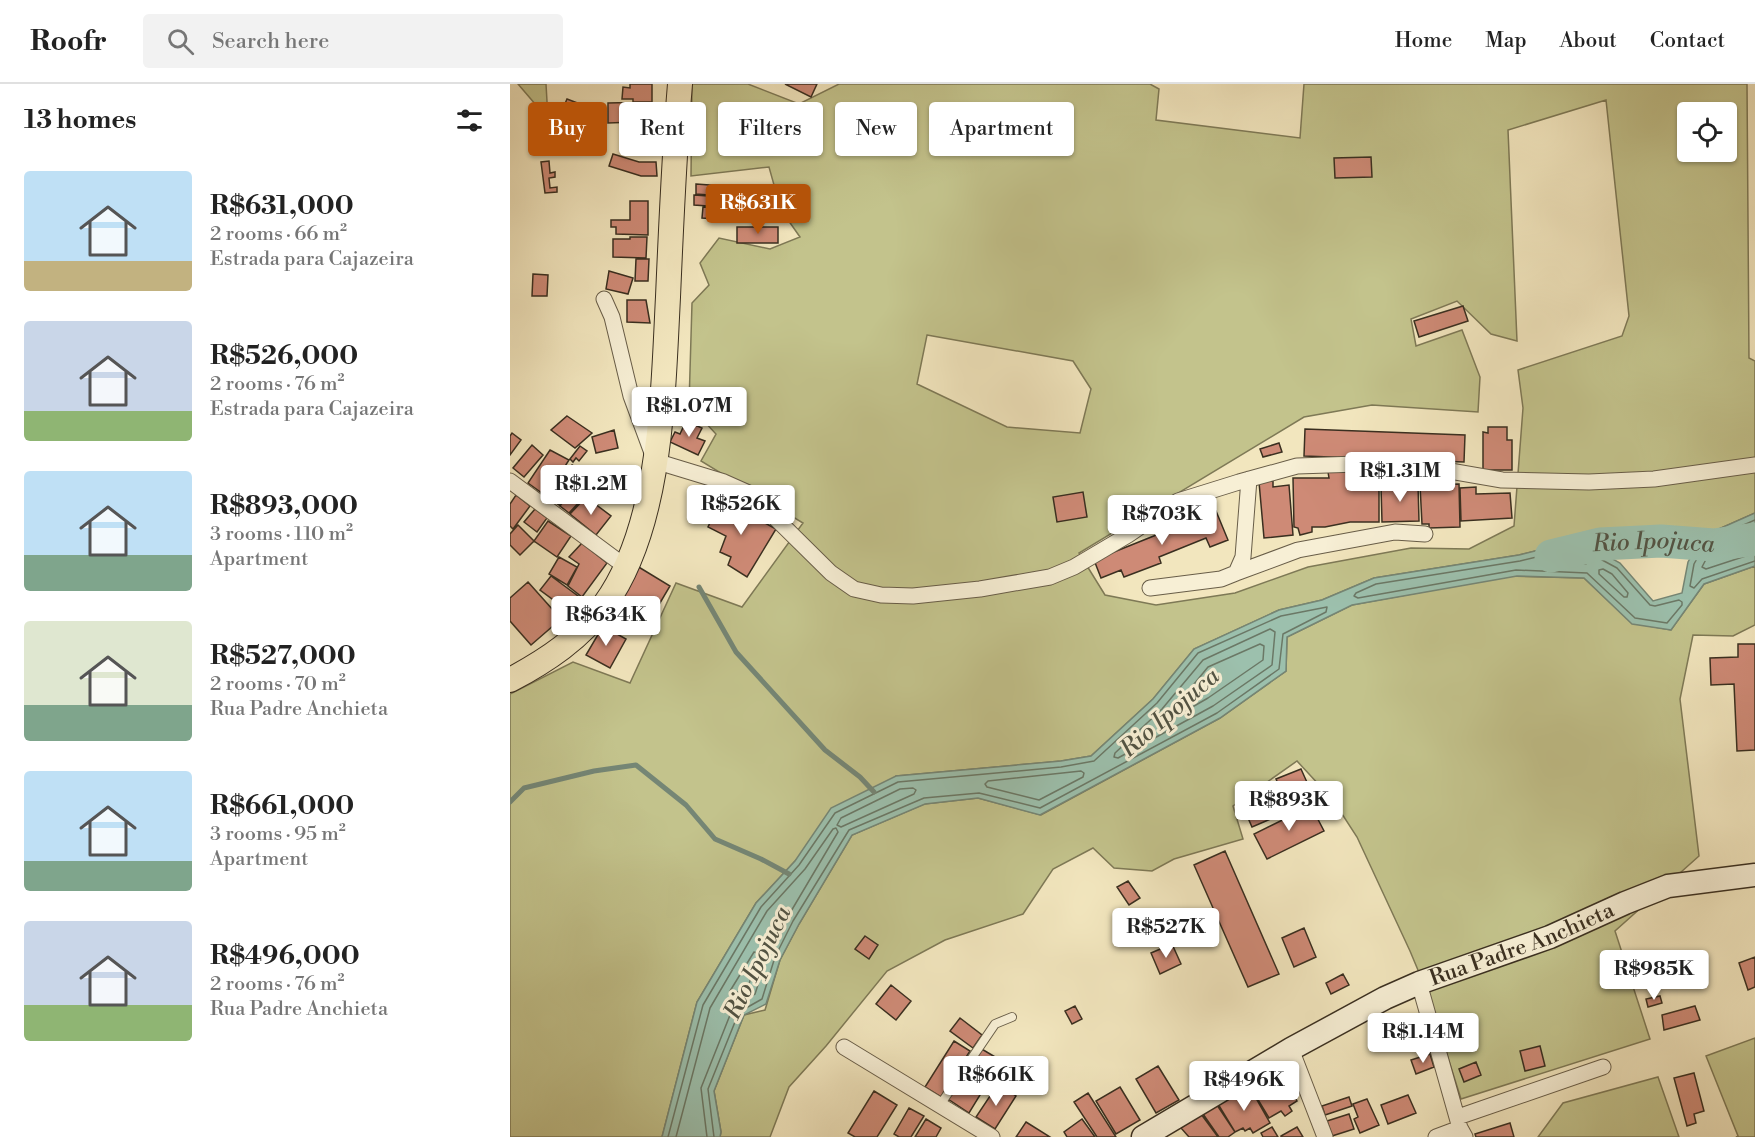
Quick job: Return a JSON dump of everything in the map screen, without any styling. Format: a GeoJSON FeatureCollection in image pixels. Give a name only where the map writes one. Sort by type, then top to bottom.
{"type":"FeatureCollection","features":[{"type":"Feature","properties":{"kind":"main road"},"geometry":{"type":"LineString","coordinates":[[510,680],[534,667],[579,633],[605,604],[626,567],[643,522],[655,461],[665,361],[680,84]]}},
{"type":"Feature","properties":{"kind":"street"},"geometry":{"type":"LineString","coordinates":[[604,299],[612,317],[632,396],[655,461],[724,482],[751,494],[786,526],[831,573],[854,590],[881,595],[913,596],[980,589],[1050,577],[1074,567],[1128,536],[1178,501],[1298,466],[1358,464],[1450,471],[1502,480],[1589,482],[1654,479],[1755,465]]}},
{"type":"Feature","properties":{"kind":"street"},"geometry":{"type":"LineString","coordinates":[[1236,573],[1243,557],[1249,479]]}},
{"type":"Feature","properties":{"kind":"street"},"geometry":{"type":"LineString","coordinates":[[510,481],[626,567]]}},
{"type":"Feature","properties":{"kind":"street"},"geometry":{"type":"LineString","coordinates":[[1150,588],[1221,579],[1298,550],[1395,532],[1425,534]]}},
{"type":"Feature","properties":{"kind":"street","name":"Rua Padre Anchieta"},"geometry":{"type":"LineString","coordinates":[[1143,1137],[1290,1049],[1419,983],[1550,937],[1668,886],[1755,875]]}},
{"type":"Feature","properties":{"kind":"street"},"geometry":{"type":"LineString","coordinates":[[1419,983],[1461,1127]]}},
{"type":"Feature","properties":{"kind":"street"},"geometry":{"type":"LineString","coordinates":[[844,1047],[992,1137]]}},
{"type":"Feature","properties":{"kind":"street"},"geometry":{"type":"LineString","coordinates":[[1290,1049],[1324,1137]]}},
{"type":"Feature","properties":{"kind":"street"},"geometry":{"type":"LineString","coordinates":[[1436,1137],[1603,1067]]}},
{"type":"Feature","properties":{"kind":"lane"},"geometry":{"type":"LineString","coordinates":[[939,1105],[995,1024],[1012,1017]]}},
{"type":"Feature","properties":{"kind":"green space"},"geometry":{"type":"Polygon","coordinates":[[[518,84],[546,84],[547,102],[533,102],[518,84]]]}},
{"type":"Feature","properties":{"kind":"green space"},"geometry":{"type":"Polygon","coordinates":[[[692,84],[748,84],[794,102],[718,102],[718,156],[823,156],[823,102],[803,102],[839,84],[1150,84],[1159,89],[1156,120],[1300,138],[1304,84],[1747,84],[1749,358],[1755,361],[1755,513],[1703,536],[1600,535],[1519,555],[1374,578],[1322,600],[1279,610],[1194,649],[1153,699],[1091,756],[1061,761],[896,776],[795,861],[756,903],[697,1002],[662,1137],[510,1137],[510,694],[573,662],[630,683],[676,583],[742,607],[803,523],[701,461],[716,434],[689,405],[692,303],[709,285],[700,263],[719,238],[770,249],[800,237],[781,210],[769,167],[691,176],[691,156],[706,156],[706,102],[692,102],[692,84]],[[1606,100],[1508,130],[1517,341],[1491,334],[1457,301],[1411,319],[1416,346],[1462,330],[1480,377],[1478,412],[1372,405],[1304,417],[1079,553],[1105,595],[1156,605],[1235,593],[1308,567],[1411,548],[1469,549],[1514,526],[1523,408],[1518,370],[1622,336],[1629,316],[1606,100]],[[927,335],[917,384],[1007,427],[1080,433],[1091,389],[1073,361],[927,335]]]}},
{"type":"Feature","properties":{"kind":"green space"},"geometry":{"type":"Polygon","coordinates":[[[1755,566],[1755,625],[1733,636],[1693,635],[1680,699],[1699,856],[1615,931],[1650,1039],[1461,1099],[1428,994],[1357,837],[1333,800],[1297,761],[1233,806],[1243,839],[1174,859],[1152,871],[1114,868],[1093,848],[1053,869],[1023,914],[945,940],[887,971],[826,1046],[789,1087],[770,1137],[720,1137],[714,1091],[744,1015],[765,1010],[780,960],[852,835],[924,804],[978,798],[1041,815],[1220,718],[1286,671],[1287,637],[1352,605],[1508,576],[1584,578],[1632,623],[1671,630],[1704,584],[1755,566]]]}},
{"type":"Feature","properties":{"kind":"green space"},"geometry":{"type":"Polygon","coordinates":[[[1755,1038],[1755,1137],[1736,1137],[1738,1136],[1706,1056],[1755,1038]]]}},
{"type":"Feature","properties":{"kind":"green space"},"geometry":{"type":"Polygon","coordinates":[[[1658,1077],[1679,1137],[1538,1137],[1563,1103],[1658,1077]]]}},
{"type":"Feature","properties":{"kind":"water"},"geometry":{"type":"Polygon","coordinates":[[[1755,513],[1755,566],[1704,584],[1671,630],[1632,624],[1584,578],[1517,576],[1352,605],[1287,637],[1286,671],[1220,718],[1040,815],[978,798],[925,804],[852,835],[780,960],[766,1004],[744,1015],[714,1091],[720,1137],[662,1137],[697,1002],[756,903],[795,861],[831,808],[896,776],[1061,761],[1091,756],[1153,699],[1194,649],[1279,610],[1322,600],[1374,578],[1519,555],[1579,540],[1620,563],[1653,601],[1682,593],[1688,562],[1703,536],[1755,513]]]}},
{"type":"Feature","properties":{"kind":"building"},"geometry":{"type":"Polygon","coordinates":[[[630,84],[652,84],[652,102],[633,102],[633,99],[622,99],[623,87],[630,88],[630,84]]]}},
{"type":"Feature","properties":{"kind":"building"},"geometry":{"type":"Polygon","coordinates":[[[785,84],[817,84],[811,97],[785,84]]]}},
{"type":"Feature","properties":{"kind":"building"},"geometry":{"type":"Polygon","coordinates":[[[608,103],[619,103],[619,123],[608,123],[608,103]]]}},
{"type":"Feature","properties":{"kind":"building"},"geometry":{"type":"Polygon","coordinates":[[[613,154],[639,162],[656,162],[657,176],[641,176],[609,166],[613,154]]]}},
{"type":"Feature","properties":{"kind":"building"},"geometry":{"type":"Polygon","coordinates":[[[1371,157],[1372,177],[1335,178],[1334,158],[1371,157]]]}},
{"type":"Feature","properties":{"kind":"building"},"geometry":{"type":"Polygon","coordinates":[[[549,161],[550,173],[555,172],[555,177],[549,178],[550,188],[557,187],[557,192],[545,193],[541,162],[549,161]]]}},
{"type":"Feature","properties":{"kind":"building"},"geometry":{"type":"Polygon","coordinates":[[[696,184],[723,186],[722,196],[696,194],[696,184]]]}},
{"type":"Feature","properties":{"kind":"building"},"geometry":{"type":"Polygon","coordinates":[[[694,195],[723,197],[722,207],[694,205],[694,195]]]}},
{"type":"Feature","properties":{"kind":"building"},"geometry":{"type":"Polygon","coordinates":[[[630,201],[648,201],[648,235],[616,234],[616,227],[611,227],[611,220],[630,220],[630,201]]]}},
{"type":"Feature","properties":{"kind":"building"},"geometry":{"type":"Polygon","coordinates":[[[732,203],[755,204],[754,221],[702,218],[703,207],[732,208],[732,203]]]}},
{"type":"Feature","properties":{"kind":"building"},"geometry":{"type":"Polygon","coordinates":[[[737,227],[778,227],[778,243],[737,243],[737,227]]]}},
{"type":"Feature","properties":{"kind":"building"},"geometry":{"type":"Polygon","coordinates":[[[630,237],[647,237],[646,258],[613,257],[613,239],[630,239],[630,237]]]}},
{"type":"Feature","properties":{"kind":"building"},"geometry":{"type":"Polygon","coordinates":[[[636,259],[649,259],[648,281],[635,281],[636,259]]]}},
{"type":"Feature","properties":{"kind":"building"},"geometry":{"type":"Polygon","coordinates":[[[609,271],[633,278],[628,294],[606,289],[609,271]]]}},
{"type":"Feature","properties":{"kind":"building"},"geometry":{"type":"Polygon","coordinates":[[[533,274],[548,275],[547,296],[532,296],[533,274]]]}},
{"type":"Feature","properties":{"kind":"building"},"geometry":{"type":"Polygon","coordinates":[[[627,300],[646,300],[650,323],[627,322],[627,300]]]}},
{"type":"Feature","properties":{"kind":"building"},"geometry":{"type":"Polygon","coordinates":[[[1463,306],[1468,321],[1419,337],[1414,321],[1463,306]]]}},
{"type":"Feature","properties":{"kind":"building"},"geometry":{"type":"Polygon","coordinates":[[[567,416],[592,433],[575,448],[551,430],[567,416]]]}},
{"type":"Feature","properties":{"kind":"building"},"geometry":{"type":"Polygon","coordinates":[[[686,421],[702,428],[697,438],[705,441],[698,455],[670,442],[675,432],[680,434],[686,421]]]}},
{"type":"Feature","properties":{"kind":"building"},"geometry":{"type":"Polygon","coordinates":[[[1488,427],[1507,427],[1507,440],[1512,440],[1512,470],[1483,470],[1483,432],[1488,433],[1488,427]]]}},
{"type":"Feature","properties":{"kind":"building"},"geometry":{"type":"Polygon","coordinates":[[[1305,429],[1465,435],[1464,462],[1304,456],[1305,429]]]}},
{"type":"Feature","properties":{"kind":"building"},"geometry":{"type":"Polygon","coordinates":[[[614,430],[618,448],[596,453],[592,437],[614,430]]]}},
{"type":"Feature","properties":{"kind":"building"},"geometry":{"type":"Polygon","coordinates":[[[512,433],[521,440],[510,455],[510,436],[512,433]]]}},
{"type":"Feature","properties":{"kind":"building"},"geometry":{"type":"Polygon","coordinates":[[[1279,443],[1282,452],[1263,457],[1260,449],[1279,443]]]}},
{"type":"Feature","properties":{"kind":"building"},"geometry":{"type":"Polygon","coordinates":[[[532,445],[543,455],[524,477],[513,468],[532,445]]]}},
{"type":"Feature","properties":{"kind":"building"},"geometry":{"type":"Polygon","coordinates":[[[580,446],[587,451],[579,461],[576,458],[573,462],[570,459],[580,446]]]}},
{"type":"Feature","properties":{"kind":"building"},"geometry":{"type":"Polygon","coordinates":[[[550,450],[569,460],[546,496],[528,483],[550,450]]]}},
{"type":"Feature","properties":{"kind":"building"},"geometry":{"type":"Polygon","coordinates":[[[572,465],[583,472],[559,505],[549,498],[572,465]]]}},
{"type":"Feature","properties":{"kind":"building"},"geometry":{"type":"Polygon","coordinates":[[[1379,471],[1379,522],[1350,522],[1312,527],[1312,532],[1300,535],[1298,528],[1294,527],[1293,478],[1329,478],[1328,472],[1379,471]]]}},
{"type":"Feature","properties":{"kind":"building"},"geometry":{"type":"Polygon","coordinates":[[[1273,481],[1273,487],[1289,485],[1293,535],[1264,538],[1259,482],[1273,481]]]}},
{"type":"Feature","properties":{"kind":"building"},"geometry":{"type":"Polygon","coordinates":[[[1459,484],[1460,527],[1429,528],[1429,524],[1422,524],[1420,485],[1459,484]]]}},
{"type":"Feature","properties":{"kind":"building"},"geometry":{"type":"Polygon","coordinates":[[[1418,485],[1419,521],[1382,522],[1381,486],[1418,485]]]}},
{"type":"Feature","properties":{"kind":"building"},"geometry":{"type":"Polygon","coordinates":[[[1476,487],[1476,494],[1510,493],[1512,518],[1461,521],[1460,488],[1476,487]]]}},
{"type":"Feature","properties":{"kind":"building"},"geometry":{"type":"Polygon","coordinates":[[[571,491],[582,499],[569,513],[560,506],[571,491]]]}},
{"type":"Feature","properties":{"kind":"building"},"geometry":{"type":"Polygon","coordinates":[[[1083,492],[1087,517],[1057,522],[1053,497],[1083,492]]]}},
{"type":"Feature","properties":{"kind":"building"},"geometry":{"type":"Polygon","coordinates":[[[516,495],[530,506],[513,529],[510,526],[510,504],[516,495]]]}},
{"type":"Feature","properties":{"kind":"building"},"geometry":{"type":"Polygon","coordinates":[[[586,497],[611,516],[596,535],[570,514],[586,497]]]}},
{"type":"Feature","properties":{"kind":"building"},"geometry":{"type":"Polygon","coordinates":[[[721,499],[776,529],[747,577],[728,565],[731,557],[720,552],[726,536],[708,527],[721,499]]]}},
{"type":"Feature","properties":{"kind":"building"},"geometry":{"type":"Polygon","coordinates":[[[535,509],[547,518],[537,532],[524,522],[535,509]]]}},
{"type":"Feature","properties":{"kind":"building"},"geometry":{"type":"Polygon","coordinates":[[[1216,511],[1228,540],[1210,547],[1206,538],[1159,557],[1161,563],[1124,577],[1121,570],[1101,578],[1094,560],[1216,511]]]}},
{"type":"Feature","properties":{"kind":"building"},"geometry":{"type":"Polygon","coordinates":[[[548,521],[571,536],[557,557],[534,541],[548,521]]]}},
{"type":"Feature","properties":{"kind":"building"},"geometry":{"type":"Polygon","coordinates":[[[518,525],[534,541],[520,555],[510,545],[510,534],[518,525]]]}},
{"type":"Feature","properties":{"kind":"building"},"geometry":{"type":"Polygon","coordinates":[[[582,543],[607,563],[582,597],[568,586],[579,564],[569,557],[582,543]]]}},
{"type":"Feature","properties":{"kind":"building"},"geometry":{"type":"Polygon","coordinates":[[[559,557],[577,567],[567,585],[549,574],[559,557]]]}},
{"type":"Feature","properties":{"kind":"building"},"geometry":{"type":"Polygon","coordinates":[[[637,566],[670,586],[647,625],[613,606],[637,566]]]}},
{"type":"Feature","properties":{"kind":"building"},"geometry":{"type":"Polygon","coordinates":[[[551,576],[582,599],[571,613],[540,590],[551,576]]]}},
{"type":"Feature","properties":{"kind":"building"},"geometry":{"type":"Polygon","coordinates":[[[528,582],[561,619],[531,645],[510,621],[510,598],[528,582]]]}},
{"type":"Feature","properties":{"kind":"building"},"geometry":{"type":"Polygon","coordinates":[[[603,626],[626,639],[610,668],[586,655],[603,626]]]}},
{"type":"Feature","properties":{"kind":"building"},"geometry":{"type":"Polygon","coordinates":[[[1738,644],[1755,644],[1755,750],[1737,751],[1734,684],[1711,685],[1710,658],[1738,657],[1738,644]]]}},
{"type":"Feature","properties":{"kind":"building"},"geometry":{"type":"Polygon","coordinates":[[[1301,769],[1315,800],[1252,827],[1241,802],[1279,786],[1276,779],[1301,769]]]}},
{"type":"Feature","properties":{"kind":"building"},"geometry":{"type":"Polygon","coordinates":[[[1311,806],[1324,831],[1267,859],[1254,834],[1311,806]]]}},
{"type":"Feature","properties":{"kind":"building"},"geometry":{"type":"Polygon","coordinates":[[[1225,851],[1279,974],[1248,987],[1194,865],[1225,851]]]}},
{"type":"Feature","properties":{"kind":"building"},"geometry":{"type":"Polygon","coordinates":[[[1128,881],[1140,898],[1129,905],[1117,887],[1128,881]]]}},
{"type":"Feature","properties":{"kind":"building"},"geometry":{"type":"Polygon","coordinates":[[[1304,928],[1316,957],[1294,967],[1282,938],[1304,928]]]}},
{"type":"Feature","properties":{"kind":"building"},"geometry":{"type":"Polygon","coordinates":[[[865,936],[878,945],[869,959],[855,949],[865,936]]]}},
{"type":"Feature","properties":{"kind":"building"},"geometry":{"type":"Polygon","coordinates":[[[1172,944],[1181,964],[1160,974],[1151,953],[1172,944]]]}},
{"type":"Feature","properties":{"kind":"building"},"geometry":{"type":"Polygon","coordinates":[[[1755,957],[1755,987],[1748,990],[1739,963],[1755,957]]]}},
{"type":"Feature","properties":{"kind":"building"},"geometry":{"type":"Polygon","coordinates":[[[1343,974],[1349,985],[1331,994],[1326,983],[1343,974]]]}},
{"type":"Feature","properties":{"kind":"building"},"geometry":{"type":"Polygon","coordinates":[[[891,985],[911,1001],[896,1020],[876,1004],[891,985]]]}},
{"type":"Feature","properties":{"kind":"building"},"geometry":{"type":"Polygon","coordinates":[[[1660,996],[1662,1003],[1648,1007],[1646,999],[1660,996]]]}},
{"type":"Feature","properties":{"kind":"building"},"geometry":{"type":"Polygon","coordinates":[[[1075,1006],[1082,1019],[1072,1024],[1065,1011],[1075,1006]]]}},
{"type":"Feature","properties":{"kind":"building"},"geometry":{"type":"Polygon","coordinates":[[[1695,1006],[1700,1020],[1664,1030],[1662,1015],[1695,1006]]]}},
{"type":"Feature","properties":{"kind":"building"},"geometry":{"type":"Polygon","coordinates":[[[960,1018],[982,1035],[973,1048],[950,1031],[960,1018]]]}},
{"type":"Feature","properties":{"kind":"building"},"geometry":{"type":"Polygon","coordinates":[[[954,1041],[970,1051],[941,1097],[925,1087],[954,1041]]]}},
{"type":"Feature","properties":{"kind":"building"},"geometry":{"type":"Polygon","coordinates":[[[1540,1046],[1545,1066],[1525,1071],[1520,1051],[1540,1046]]]}},
{"type":"Feature","properties":{"kind":"building"},"geometry":{"type":"Polygon","coordinates":[[[980,1048],[1002,1061],[992,1079],[970,1066],[980,1048]]]}},
{"type":"Feature","properties":{"kind":"building"},"geometry":{"type":"Polygon","coordinates":[[[1430,1054],[1434,1067],[1416,1074],[1411,1060],[1430,1054]]]}},
{"type":"Feature","properties":{"kind":"building"},"geometry":{"type":"Polygon","coordinates":[[[1476,1062],[1481,1075],[1464,1082],[1459,1069],[1476,1062]]]}},
{"type":"Feature","properties":{"kind":"building"},"geometry":{"type":"Polygon","coordinates":[[[1158,1066],[1179,1100],[1156,1113],[1136,1079],[1158,1066]]]}},
{"type":"Feature","properties":{"kind":"building"},"geometry":{"type":"Polygon","coordinates":[[[968,1069],[988,1082],[969,1113],[948,1099],[968,1069]]]}},
{"type":"Feature","properties":{"kind":"building"},"geometry":{"type":"Polygon","coordinates":[[[1280,1072],[1297,1101],[1289,1106],[1292,1111],[1285,1116],[1281,1111],[1269,1118],[1251,1088],[1280,1072]]]}},
{"type":"Feature","properties":{"kind":"building"},"geometry":{"type":"Polygon","coordinates":[[[1694,1073],[1704,1111],[1694,1114],[1696,1123],[1687,1126],[1674,1078],[1694,1073]]]}},
{"type":"Feature","properties":{"kind":"building"},"geometry":{"type":"Polygon","coordinates":[[[998,1084],[1016,1096],[995,1129],[976,1117],[998,1084]]]}},
{"type":"Feature","properties":{"kind":"building"},"geometry":{"type":"Polygon","coordinates":[[[1249,1086],[1270,1123],[1253,1133],[1250,1128],[1245,1131],[1243,1128],[1235,1132],[1218,1104],[1249,1086]]]}},
{"type":"Feature","properties":{"kind":"building"},"geometry":{"type":"Polygon","coordinates":[[[1120,1087],[1140,1120],[1116,1134],[1096,1101],[1120,1087]]]}},
{"type":"Feature","properties":{"kind":"building"},"geometry":{"type":"Polygon","coordinates":[[[874,1091],[897,1105],[877,1137],[855,1137],[848,1133],[874,1091]]]}},
{"type":"Feature","properties":{"kind":"building"},"geometry":{"type":"Polygon","coordinates":[[[1088,1093],[1116,1137],[1097,1137],[1074,1102],[1088,1093]]]}},
{"type":"Feature","properties":{"kind":"building"},"geometry":{"type":"Polygon","coordinates":[[[1408,1095],[1416,1113],[1388,1124],[1381,1105],[1408,1095]]]}},
{"type":"Feature","properties":{"kind":"building"},"geometry":{"type":"Polygon","coordinates":[[[1349,1097],[1352,1106],[1325,1115],[1322,1106],[1349,1097]]]}},
{"type":"Feature","properties":{"kind":"building"},"geometry":{"type":"Polygon","coordinates":[[[1367,1099],[1379,1125],[1360,1133],[1354,1119],[1358,1117],[1353,1104],[1367,1099]]]}},
{"type":"Feature","properties":{"kind":"building"},"geometry":{"type":"Polygon","coordinates":[[[1217,1105],[1235,1132],[1228,1137],[1219,1137],[1203,1114],[1217,1105]]]}},
{"type":"Feature","properties":{"kind":"building"},"geometry":{"type":"Polygon","coordinates":[[[909,1108],[924,1116],[911,1137],[899,1137],[894,1134],[909,1108]]]}},
{"type":"Feature","properties":{"kind":"building"},"geometry":{"type":"Polygon","coordinates":[[[1201,1114],[1218,1137],[1189,1137],[1181,1128],[1201,1114]]]}},
{"type":"Feature","properties":{"kind":"building"},"geometry":{"type":"Polygon","coordinates":[[[1349,1114],[1354,1129],[1332,1136],[1327,1121],[1349,1114]]]}},
{"type":"Feature","properties":{"kind":"building"},"geometry":{"type":"Polygon","coordinates":[[[926,1119],[941,1128],[936,1137],[915,1137],[926,1119]]]}},
{"type":"Feature","properties":{"kind":"building"},"geometry":{"type":"Polygon","coordinates":[[[1082,1119],[1095,1137],[1067,1137],[1064,1132],[1082,1119]]]}},
{"type":"Feature","properties":{"kind":"building"},"geometry":{"type":"Polygon","coordinates":[[[1026,1122],[1050,1137],[1016,1137],[1026,1122]]]}},
{"type":"Feature","properties":{"kind":"building"},"geometry":{"type":"Polygon","coordinates":[[[1510,1123],[1514,1137],[1476,1137],[1475,1134],[1510,1123]]]}},
{"type":"Feature","properties":{"kind":"building"},"geometry":{"type":"Polygon","coordinates":[[[1272,1127],[1278,1137],[1263,1137],[1261,1133],[1272,1127]]]}},
{"type":"Feature","properties":{"kind":"building"},"geometry":{"type":"Polygon","coordinates":[[[1297,1127],[1303,1137],[1281,1137],[1281,1136],[1297,1127]]]}},
{"type":"Feature","properties":{"kind":"waterway","name":"Rio Ipojuca"},"geometry":{"type":"LineString","coordinates":[[1551,556],[1600,544],[1661,541],[1714,545],[1755,539]]}},
{"type":"Feature","properties":{"kind":"waterway"},"geometry":{"type":"LineString","coordinates":[[699,587],[736,652],[825,750],[860,777],[874,792]]}},
{"type":"Feature","properties":{"kind":"waterway"},"geometry":{"type":"LineString","coordinates":[[510,802],[524,788],[594,771],[636,765],[686,805],[715,839],[789,874]]}}]}
